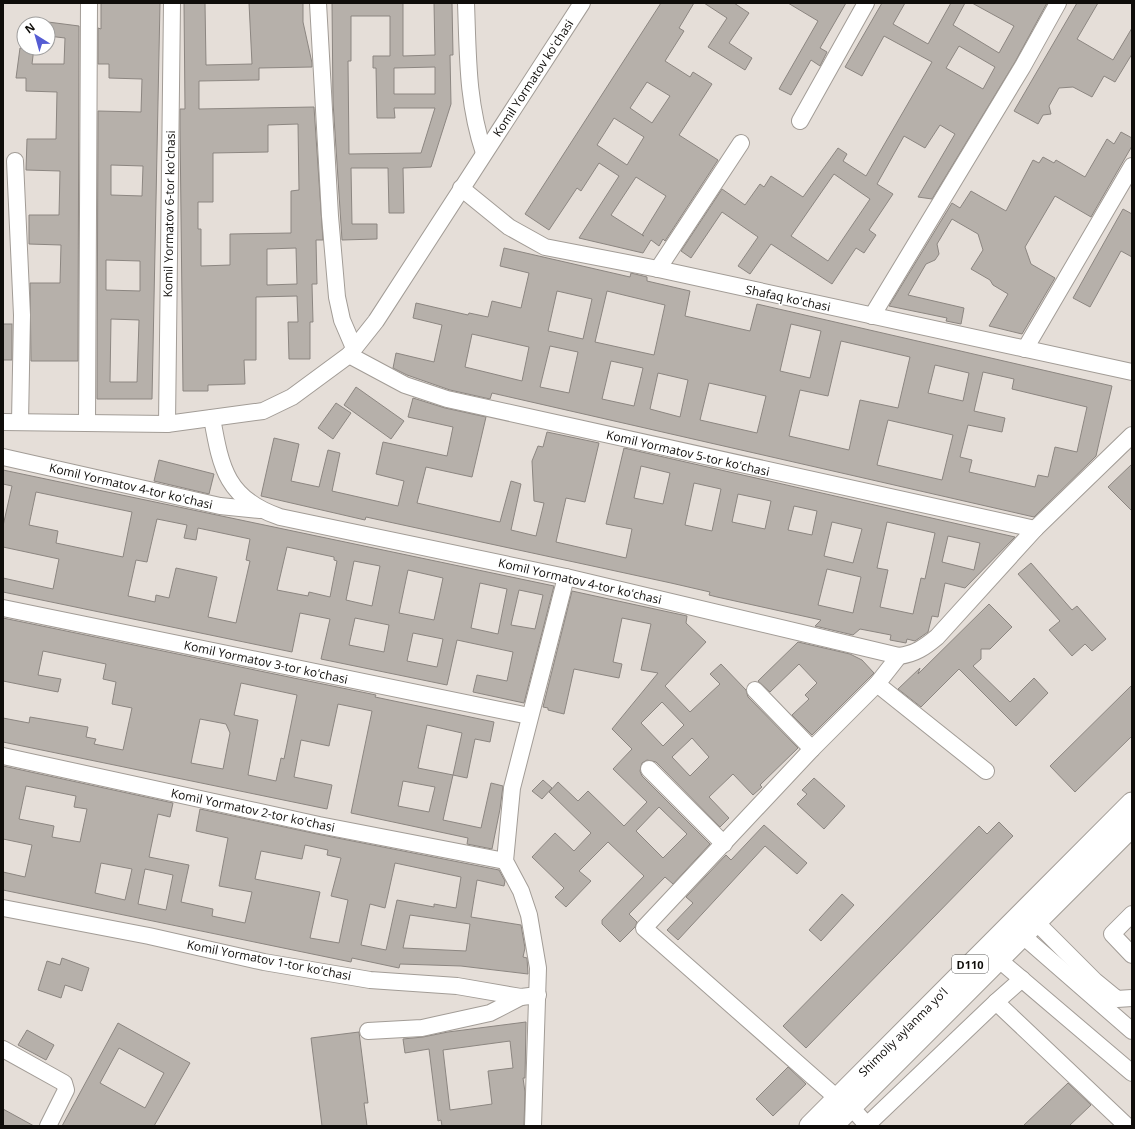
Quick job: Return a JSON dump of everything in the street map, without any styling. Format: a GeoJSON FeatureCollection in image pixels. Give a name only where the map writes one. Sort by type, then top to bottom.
{"type":"FeatureCollection","features":[{"type":"Feature","properties":{"kind":"main road","name":"Shimoliy aylanma yoʻl"},"geometry":{"type":"LineString","coordinates":[[810,1126],[844,1103],[1132,804]]}},
{"type":"Feature","properties":{"kind":"main road","name":"Shimoliy aylanma yoʻl"},"geometry":{"type":"LineString","coordinates":[[903,1043],[1030,930],[1132,826]]}},
{"type":"Feature","properties":{"kind":"main road","name":"Shimoliy aylanma yoʻl"},"geometry":{"type":"LineString","coordinates":[[832,1126],[844,1103]]}},
{"type":"Feature","properties":{"kind":"street"},"geometry":{"type":"LineString","coordinates":[[87,423],[89,3]]}},
{"type":"Feature","properties":{"kind":"street","name":"Komil Yormatov 6-tor koʻchasi"},"geometry":{"type":"LineString","coordinates":[[167,424],[172,3]]}},
{"type":"Feature","properties":{"kind":"street"},"geometry":{"type":"LineString","coordinates":[[318,3],[330,209],[337,296],[351,351]]}},
{"type":"Feature","properties":{"kind":"street"},"geometry":{"type":"LineString","coordinates":[[466,3],[471,102],[475,126],[484,153]]}},
{"type":"Feature","properties":{"kind":"street","name":"Komil Yormatov koʻchasi"},"geometry":{"type":"LineString","coordinates":[[3,422],[167,424],[263,411],[292,397],[351,351],[376,321],[582,3]]}},
{"type":"Feature","properties":{"kind":"street"},"geometry":{"type":"LineString","coordinates":[[800,122],[866,3]]}},
{"type":"Feature","properties":{"kind":"street"},"geometry":{"type":"LineString","coordinates":[[872,316],[1019,72],[1058,3]]}},
{"type":"Feature","properties":{"kind":"street"},"geometry":{"type":"LineString","coordinates":[[658,269],[741,144]]}},
{"type":"Feature","properties":{"kind":"street"},"geometry":{"type":"LineString","coordinates":[[15,161],[22,315],[20,422]]}},
{"type":"Feature","properties":{"kind":"street"},"geometry":{"type":"LineString","coordinates":[[1025,349],[1132,166]]}},
{"type":"Feature","properties":{"kind":"street","name":"Shafaq koʻchasi"},"geometry":{"type":"LineString","coordinates":[[461,188],[509,227],[545,247],[658,269],[1132,372]]}},
{"type":"Feature","properties":{"kind":"street","name":"Komil Yormatov 5-tor koʻchasi"},"geometry":{"type":"LineString","coordinates":[[351,351],[405,385],[447,399],[1035,530]]}},
{"type":"Feature","properties":{"kind":"street","name":"Komil Yormatov 4-tor koʻchasi"},"geometry":{"type":"LineString","coordinates":[[212,418],[221,461],[228,479],[240,494],[260,510]]}},
{"type":"Feature","properties":{"kind":"street"},"geometry":{"type":"LineString","coordinates":[[1022,979],[867,1124],[644,928],[812,749],[877,684],[899,656],[911,654],[924,648],[937,637],[1035,530],[1132,435]]}},
{"type":"Feature","properties":{"kind":"street","name":"Komil Yormatov 4-tor koʻchasi"},"geometry":{"type":"LineString","coordinates":[[3,457],[220,506],[260,510],[280,517],[566,577],[899,656]]}},
{"type":"Feature","properties":{"kind":"street"},"geometry":{"type":"LineString","coordinates":[[534,1126],[538,968],[529,915],[521,891],[505,861],[512,788],[566,577]]}},
{"type":"Feature","properties":{"kind":"street","name":"Komil Yormatov 3-tor koʻchasi"},"geometry":{"type":"LineString","coordinates":[[3,608],[530,716]]}},
{"type":"Feature","properties":{"kind":"street"},"geometry":{"type":"LineString","coordinates":[[877,684],[986,771]]}},
{"type":"Feature","properties":{"kind":"street"},"geometry":{"type":"LineString","coordinates":[[755,690],[812,749]]}},
{"type":"Feature","properties":{"kind":"street","name":"Komil Yormatov 2-tor koʻchasi"},"geometry":{"type":"LineString","coordinates":[[3,756],[319,825],[505,861]]}},
{"type":"Feature","properties":{"kind":"street"},"geometry":{"type":"LineString","coordinates":[[649,769],[724,844]]}},
{"type":"Feature","properties":{"kind":"street","name":"Komil Yormatov 1-tor koʻchasi"},"geometry":{"type":"LineString","coordinates":[[3,908],[149,936],[279,964],[370,980],[457,986],[521,997],[538,994]]}},
{"type":"Feature","properties":{"kind":"street"},"geometry":{"type":"LineString","coordinates":[[1132,914],[1112,934],[1132,955]]}},
{"type":"Feature","properties":{"kind":"street"},"geometry":{"type":"LineString","coordinates":[[1030,930],[1117,999],[1132,998]]}},
{"type":"Feature","properties":{"kind":"street"},"geometry":{"type":"LineString","coordinates":[[1030,930],[1132,1031]]}},
{"type":"Feature","properties":{"kind":"street"},"geometry":{"type":"LineString","coordinates":[[998,959],[1132,1073]]}},
{"type":"Feature","properties":{"kind":"street"},"geometry":{"type":"LineString","coordinates":[[368,1031],[422,1028],[483,1015],[521,997]]}},
{"type":"Feature","properties":{"kind":"street"},"geometry":{"type":"LineString","coordinates":[[996,1002],[1124,1125]]}},
{"type":"Feature","properties":{"kind":"street"},"geometry":{"type":"LineString","coordinates":[[3,1049],[64,1082],[66,1090],[48,1126]]}},
{"type":"Feature","properties":{"kind":"building"},"geometry":{"type":"Polygon","coordinates":[[[101,3],[160,3],[152,399],[97,399],[98,111],[141,112],[142,79],[109,78],[109,64],[98,64],[98,28],[101,29],[101,3]],[[111,165],[111,195],[142,196],[143,166],[111,165]],[[106,260],[106,290],[140,291],[140,261],[106,260]],[[111,319],[110,382],[137,382],[139,320],[111,319]]]}},
{"type":"Feature","properties":{"kind":"building"},"geometry":{"type":"Polygon","coordinates":[[[184,3],[205,3],[206,65],[252,64],[249,3],[303,3],[303,22],[312,67],[259,68],[259,80],[199,81],[199,109],[314,107],[323,240],[316,240],[317,284],[312,284],[313,322],[310,322],[310,359],[289,359],[288,322],[298,322],[297,296],[256,297],[256,360],[244,360],[245,384],[208,385],[208,391],[183,391],[180,109],[185,109],[184,3]],[[298,124],[268,125],[268,152],[213,153],[213,202],[198,202],[198,229],[201,229],[201,266],[230,265],[230,234],[291,233],[291,191],[299,190],[298,124]],[[296,248],[267,249],[267,285],[297,284],[296,248]]]}},
{"type":"Feature","properties":{"kind":"building"},"geometry":{"type":"Polygon","coordinates":[[[332,3],[403,3],[403,56],[435,55],[434,3],[452,3],[453,55],[450,55],[451,104],[431,167],[403,168],[404,213],[389,213],[388,168],[351,168],[352,224],[377,224],[377,239],[342,240],[333,102],[332,3]],[[351,16],[351,61],[348,61],[349,154],[421,153],[435,108],[394,108],[395,118],[377,118],[376,68],[373,68],[373,56],[390,56],[390,16],[351,16]],[[435,67],[394,68],[394,94],[435,94],[435,67]]]}},
{"type":"Feature","properties":{"kind":"building"},"geometry":{"type":"Polygon","coordinates":[[[661,3],[694,3],[679,28],[684,31],[665,61],[690,77],[693,72],[712,84],[679,135],[718,160],[665,241],[663,239],[659,246],[651,240],[643,253],[579,238],[619,176],[599,163],[581,191],[577,188],[549,230],[525,214],[661,3]],[[647,82],[630,108],[652,123],[670,96],[647,82]],[[614,118],[597,145],[627,165],[644,137],[614,118]],[[636,177],[611,215],[642,235],[666,196],[636,177]]]}},
{"type":"Feature","properties":{"kind":"building"},"geometry":{"type":"Polygon","coordinates":[[[704,3],[734,3],[749,13],[729,43],[752,58],[745,70],[708,47],[727,18],[704,3]]]}},
{"type":"Feature","properties":{"kind":"building"},"geometry":{"type":"Polygon","coordinates":[[[788,3],[846,3],[820,48],[827,52],[820,66],[811,60],[791,95],[779,89],[818,21],[788,3]]]}},
{"type":"Feature","properties":{"kind":"building"},"geometry":{"type":"Polygon","coordinates":[[[882,3],[905,3],[893,24],[928,44],[951,3],[965,3],[953,25],[999,53],[1014,26],[972,3],[1047,3],[1015,62],[932,199],[918,197],[955,134],[940,125],[925,148],[904,136],[877,184],[893,194],[869,230],[876,235],[864,253],[856,248],[832,284],[771,244],[750,274],[738,266],[758,237],[722,212],[691,258],[681,251],[722,189],[745,205],[760,184],[764,187],[771,176],[803,197],[838,148],[847,154],[843,161],[866,176],[932,62],[884,36],[862,76],[845,67],[882,3]],[[959,46],[946,68],[983,89],[995,67],[959,46]],[[834,174],[791,236],[828,261],[870,199],[834,174]]]}},
{"type":"Feature","properties":{"kind":"building"},"geometry":{"type":"Polygon","coordinates":[[[1077,3],[1098,3],[1077,39],[1113,60],[1132,28],[1132,54],[1115,82],[1104,76],[1092,97],[1073,87],[1059,88],[1049,106],[1051,114],[1043,115],[1038,124],[1014,111],[1077,3]]]}},
{"type":"Feature","properties":{"kind":"building"},"geometry":{"type":"Polygon","coordinates":[[[56,23],[79,26],[78,361],[31,361],[30,283],[60,283],[61,245],[29,244],[29,215],[59,215],[60,171],[26,170],[27,139],[56,139],[57,92],[26,91],[26,78],[16,78],[19,56],[33,56],[32,64],[64,64],[65,38],[56,37],[56,23]]]}},
{"type":"Feature","properties":{"kind":"building"},"geometry":{"type":"Polygon","coordinates":[[[1121,132],[1132,138],[1132,146],[1091,217],[1055,196],[1025,247],[1031,264],[1055,278],[1022,334],[989,326],[1008,294],[993,285],[990,280],[971,269],[983,250],[978,234],[952,219],[937,244],[939,254],[935,260],[926,264],[908,295],[964,308],[961,324],[946,321],[947,318],[889,306],[952,203],[960,208],[971,191],[1006,211],[1033,160],[1039,163],[1043,157],[1054,163],[1056,160],[1085,177],[1107,139],[1114,144],[1121,132]]]}},
{"type":"Feature","properties":{"kind":"building"},"geometry":{"type":"Polygon","coordinates":[[[1123,209],[1132,214],[1132,257],[1121,251],[1090,307],[1073,298],[1123,209]]]}},
{"type":"Feature","properties":{"kind":"building"},"geometry":{"type":"Polygon","coordinates":[[[504,248],[630,277],[631,273],[647,277],[647,281],[690,291],[685,316],[750,331],[757,304],[1112,386],[1096,456],[1034,517],[492,393],[490,399],[450,390],[407,375],[393,368],[396,353],[434,362],[442,325],[413,318],[416,303],[468,315],[469,313],[488,317],[492,301],[521,308],[529,273],[500,266],[504,248]],[[557,291],[548,331],[583,339],[592,299],[557,291]],[[607,291],[595,342],[654,355],[665,305],[607,291]],[[791,324],[780,371],[810,378],[821,331],[791,324]],[[472,334],[465,367],[522,381],[529,347],[472,334]],[[841,341],[828,396],[800,390],[789,436],[849,450],[860,400],[898,408],[910,357],[841,341]],[[550,346],[540,387],[569,393],[578,352],[550,346]],[[611,361],[602,399],[634,406],[643,368],[611,361]],[[935,365],[928,393],[963,401],[969,373],[935,365]],[[983,372],[974,411],[1005,418],[1002,432],[968,425],[960,457],[972,460],[969,472],[1035,487],[1038,475],[1048,477],[1055,447],[1077,452],[1087,407],[1012,389],[1014,379],[983,372]],[[658,373],[650,409],[680,417],[688,380],[658,373]],[[709,383],[700,420],[757,433],[766,396],[709,383]],[[888,420],[877,465],[942,480],[953,435],[888,420]]]}},
{"type":"Feature","properties":{"kind":"building"},"geometry":{"type":"Polygon","coordinates":[[[3,324],[12,324],[12,360],[3,360],[3,324]]]}},
{"type":"Feature","properties":{"kind":"building"},"geometry":{"type":"Polygon","coordinates":[[[356,387],[404,421],[391,439],[344,405],[356,387]]]}},
{"type":"Feature","properties":{"kind":"building"},"geometry":{"type":"Polygon","coordinates":[[[413,398],[445,408],[486,417],[472,477],[426,467],[417,503],[500,522],[511,481],[521,484],[511,530],[536,536],[544,503],[534,501],[532,461],[538,446],[543,447],[547,432],[599,443],[585,502],[566,498],[556,542],[626,558],[632,529],[606,524],[624,448],[1015,537],[965,588],[945,583],[938,617],[932,616],[928,632],[915,641],[907,639],[906,643],[890,640],[891,635],[860,629],[853,635],[815,626],[821,620],[717,597],[709,595],[710,592],[671,583],[366,517],[365,520],[261,496],[274,438],[299,444],[291,481],[319,487],[328,450],[340,453],[332,491],[398,506],[404,481],[376,474],[383,442],[447,456],[453,427],[408,417],[413,398]],[[641,466],[634,498],[663,504],[670,473],[641,466]],[[694,483],[685,525],[712,531],[721,489],[694,483]],[[738,494],[732,522],[765,529],[771,501],[738,494]],[[794,506],[788,530],[812,535],[817,511],[794,506]],[[832,522],[824,556],[853,563],[862,529],[832,522]],[[887,522],[877,568],[888,570],[880,607],[913,614],[921,578],[925,579],[935,533],[887,522]],[[948,536],[942,562],[974,570],[980,543],[948,536]],[[827,569],[818,605],[853,613],[861,577],[827,569]]]}},
{"type":"Feature","properties":{"kind":"building"},"geometry":{"type":"Polygon","coordinates":[[[336,403],[351,413],[333,439],[318,428],[336,403]]]}},
{"type":"Feature","properties":{"kind":"building"},"geometry":{"type":"Polygon","coordinates":[[[159,460],[214,474],[209,494],[154,481],[159,460]]]}},
{"type":"Feature","properties":{"kind":"building"},"geometry":{"type":"Polygon","coordinates":[[[1132,464],[1132,511],[1108,487],[1132,464]]]}},
{"type":"Feature","properties":{"kind":"building"},"geometry":{"type":"Polygon","coordinates":[[[3,470],[554,586],[524,703],[473,692],[477,675],[507,681],[513,652],[457,640],[447,685],[321,659],[330,619],[300,613],[292,652],[3,592],[3,578],[53,589],[59,559],[3,547],[3,526],[12,486],[3,484],[3,470]],[[36,492],[29,525],[58,531],[56,543],[123,557],[132,512],[36,492]],[[157,519],[147,562],[136,560],[128,596],[155,602],[156,595],[169,598],[176,568],[217,577],[208,617],[236,623],[250,561],[246,560],[250,539],[198,528],[196,540],[184,538],[187,525],[157,519]],[[287,547],[277,590],[308,596],[309,592],[330,597],[337,561],[334,560],[334,557],[287,547]],[[354,561],[346,600],[372,606],[380,566],[354,561]],[[408,570],[399,613],[434,620],[443,578],[408,570]],[[480,583],[471,628],[498,634],[507,589],[480,583]],[[519,590],[511,625],[535,629],[543,595],[519,590]],[[355,618],[349,645],[384,652],[389,625],[355,618]],[[413,633],[407,661],[437,667],[443,639],[413,633]]]}},
{"type":"Feature","properties":{"kind":"building"},"geometry":{"type":"Polygon","coordinates":[[[1031,563],[1072,610],[1077,606],[1106,639],[1092,651],[1085,644],[1072,656],[1049,630],[1060,621],[1018,574],[1031,563]]]}},
{"type":"Feature","properties":{"kind":"building"},"geometry":{"type":"Polygon","coordinates":[[[572,591],[687,616],[686,623],[706,642],[665,686],[690,712],[720,684],[710,674],[721,664],[746,690],[748,697],[798,748],[760,785],[762,787],[753,795],[733,774],[709,797],[729,818],[720,827],[656,762],[647,760],[642,763],[640,771],[642,776],[710,844],[673,884],[665,877],[629,914],[637,922],[635,927],[620,942],[602,924],[602,920],[644,876],[608,842],[579,871],[591,881],[566,907],[555,897],[564,888],[532,857],[555,833],[574,851],[591,833],[549,792],[558,782],[578,801],[588,791],[624,826],[647,802],[613,769],[632,749],[612,729],[658,673],[641,670],[651,624],[622,618],[613,662],[622,664],[619,678],[574,669],[564,714],[548,710],[548,708],[543,707],[572,591]],[[662,702],[641,723],[663,746],[684,725],[662,702]],[[692,738],[672,757],[690,776],[709,757],[692,738]],[[659,807],[636,831],[663,858],[687,834],[659,807]]]}},
{"type":"Feature","properties":{"kind":"building"},"geometry":{"type":"Polygon","coordinates":[[[989,604],[1012,627],[990,649],[981,649],[981,659],[973,666],[1010,702],[1034,678],[1048,693],[1016,726],[959,669],[921,707],[898,689],[920,668],[918,674],[989,604]]]}},
{"type":"Feature","properties":{"kind":"building"},"geometry":{"type":"Polygon","coordinates":[[[3,618],[376,695],[375,697],[494,722],[490,742],[475,739],[467,778],[453,775],[443,820],[481,828],[491,783],[503,786],[492,849],[467,844],[468,838],[351,813],[372,711],[338,704],[329,746],[301,740],[294,777],[332,785],[327,809],[3,742],[3,718],[29,723],[30,717],[88,727],[86,737],[96,739],[94,744],[123,750],[132,708],[112,704],[116,682],[103,679],[106,664],[43,651],[38,675],[61,679],[58,692],[3,681],[3,618]],[[241,683],[234,715],[258,720],[248,775],[276,781],[281,758],[284,759],[297,695],[241,683]],[[200,719],[191,763],[223,769],[230,733],[226,724],[200,719]],[[427,725],[418,768],[453,775],[462,733],[427,725]],[[403,781],[398,806],[429,812],[435,787],[403,781]]]}},
{"type":"Feature","properties":{"kind":"building"},"geometry":{"type":"Polygon","coordinates":[[[798,642],[850,654],[862,660],[874,673],[812,735],[792,715],[809,699],[805,695],[817,683],[799,664],[770,692],[758,681],[798,642]]]}},
{"type":"Feature","properties":{"kind":"building"},"geometry":{"type":"Polygon","coordinates":[[[1132,685],[1132,736],[1075,792],[1050,766],[1132,685]]]}},
{"type":"Feature","properties":{"kind":"building"},"geometry":{"type":"Polygon","coordinates":[[[3,766],[173,803],[170,817],[158,814],[149,857],[189,865],[181,902],[213,909],[212,916],[245,923],[252,892],[219,886],[228,838],[196,831],[200,809],[499,870],[505,881],[504,886],[477,880],[471,917],[521,925],[525,948],[523,957],[527,958],[528,974],[461,966],[400,964],[399,968],[352,958],[351,962],[3,890],[3,872],[25,877],[32,845],[3,839],[3,766]],[[26,786],[19,819],[54,826],[52,837],[80,842],[87,809],[74,807],[76,796],[26,786]],[[305,845],[302,859],[261,851],[255,879],[320,892],[310,938],[339,943],[348,900],[331,896],[341,858],[327,855],[328,850],[305,845]],[[101,863],[95,893],[125,900],[132,869],[101,863]],[[395,863],[385,908],[370,904],[361,945],[386,950],[397,900],[434,907],[434,904],[456,908],[461,877],[395,863]],[[145,869],[138,904],[166,910],[173,875],[145,869]],[[410,915],[403,948],[466,951],[470,924],[410,915]]]}},
{"type":"Feature","properties":{"kind":"building"},"geometry":{"type":"Polygon","coordinates":[[[814,778],[845,806],[824,829],[797,804],[807,794],[802,790],[814,778]]]}},
{"type":"Feature","properties":{"kind":"building"},"geometry":{"type":"Polygon","coordinates":[[[543,780],[552,788],[542,799],[532,791],[543,780]]]}},
{"type":"Feature","properties":{"kind":"building"},"geometry":{"type":"Polygon","coordinates":[[[999,822],[1013,836],[806,1048],[783,1026],[979,826],[987,834],[999,822]]]}},
{"type":"Feature","properties":{"kind":"building"},"geometry":{"type":"Polygon","coordinates":[[[764,825],[807,863],[797,874],[765,846],[678,940],[667,930],[693,903],[686,897],[726,855],[731,860],[764,825]]]}},
{"type":"Feature","properties":{"kind":"building"},"geometry":{"type":"Polygon","coordinates":[[[842,894],[854,905],[821,941],[809,930],[842,894]]]}},
{"type":"Feature","properties":{"kind":"building"},"geometry":{"type":"Polygon","coordinates":[[[62,958],[89,968],[82,991],[65,985],[61,998],[38,990],[47,961],[60,965],[62,958]]]}},
{"type":"Feature","properties":{"kind":"building"},"geometry":{"type":"Polygon","coordinates":[[[526,1022],[525,1078],[523,1078],[525,1092],[524,1126],[442,1126],[441,1120],[438,1121],[429,1049],[405,1053],[403,1039],[526,1022]],[[510,1041],[443,1050],[450,1110],[492,1104],[488,1071],[513,1068],[510,1041]]]}},
{"type":"Feature","properties":{"kind":"building"},"geometry":{"type":"Polygon","coordinates":[[[118,1023],[190,1063],[154,1126],[62,1126],[118,1023]],[[119,1048],[100,1083],[145,1108],[164,1073],[119,1048]]]}},
{"type":"Feature","properties":{"kind":"building"},"geometry":{"type":"Polygon","coordinates":[[[27,1030],[54,1045],[46,1060],[18,1045],[27,1030]]]}},
{"type":"Feature","properties":{"kind":"building"},"geometry":{"type":"Polygon","coordinates":[[[359,1032],[368,1103],[364,1103],[367,1126],[322,1126],[311,1038],[359,1032]]]}},
{"type":"Feature","properties":{"kind":"building"},"geometry":{"type":"Polygon","coordinates":[[[788,1067],[806,1084],[773,1116],[756,1099],[788,1067]]]}},
{"type":"Feature","properties":{"kind":"building"},"geometry":{"type":"Polygon","coordinates":[[[1068,1083],[1091,1105],[1069,1126],[1023,1126],[1068,1083]]]}},
{"type":"Feature","properties":{"kind":"building"},"geometry":{"type":"Polygon","coordinates":[[[3,1109],[34,1126],[3,1126],[3,1109]]]}}]}
